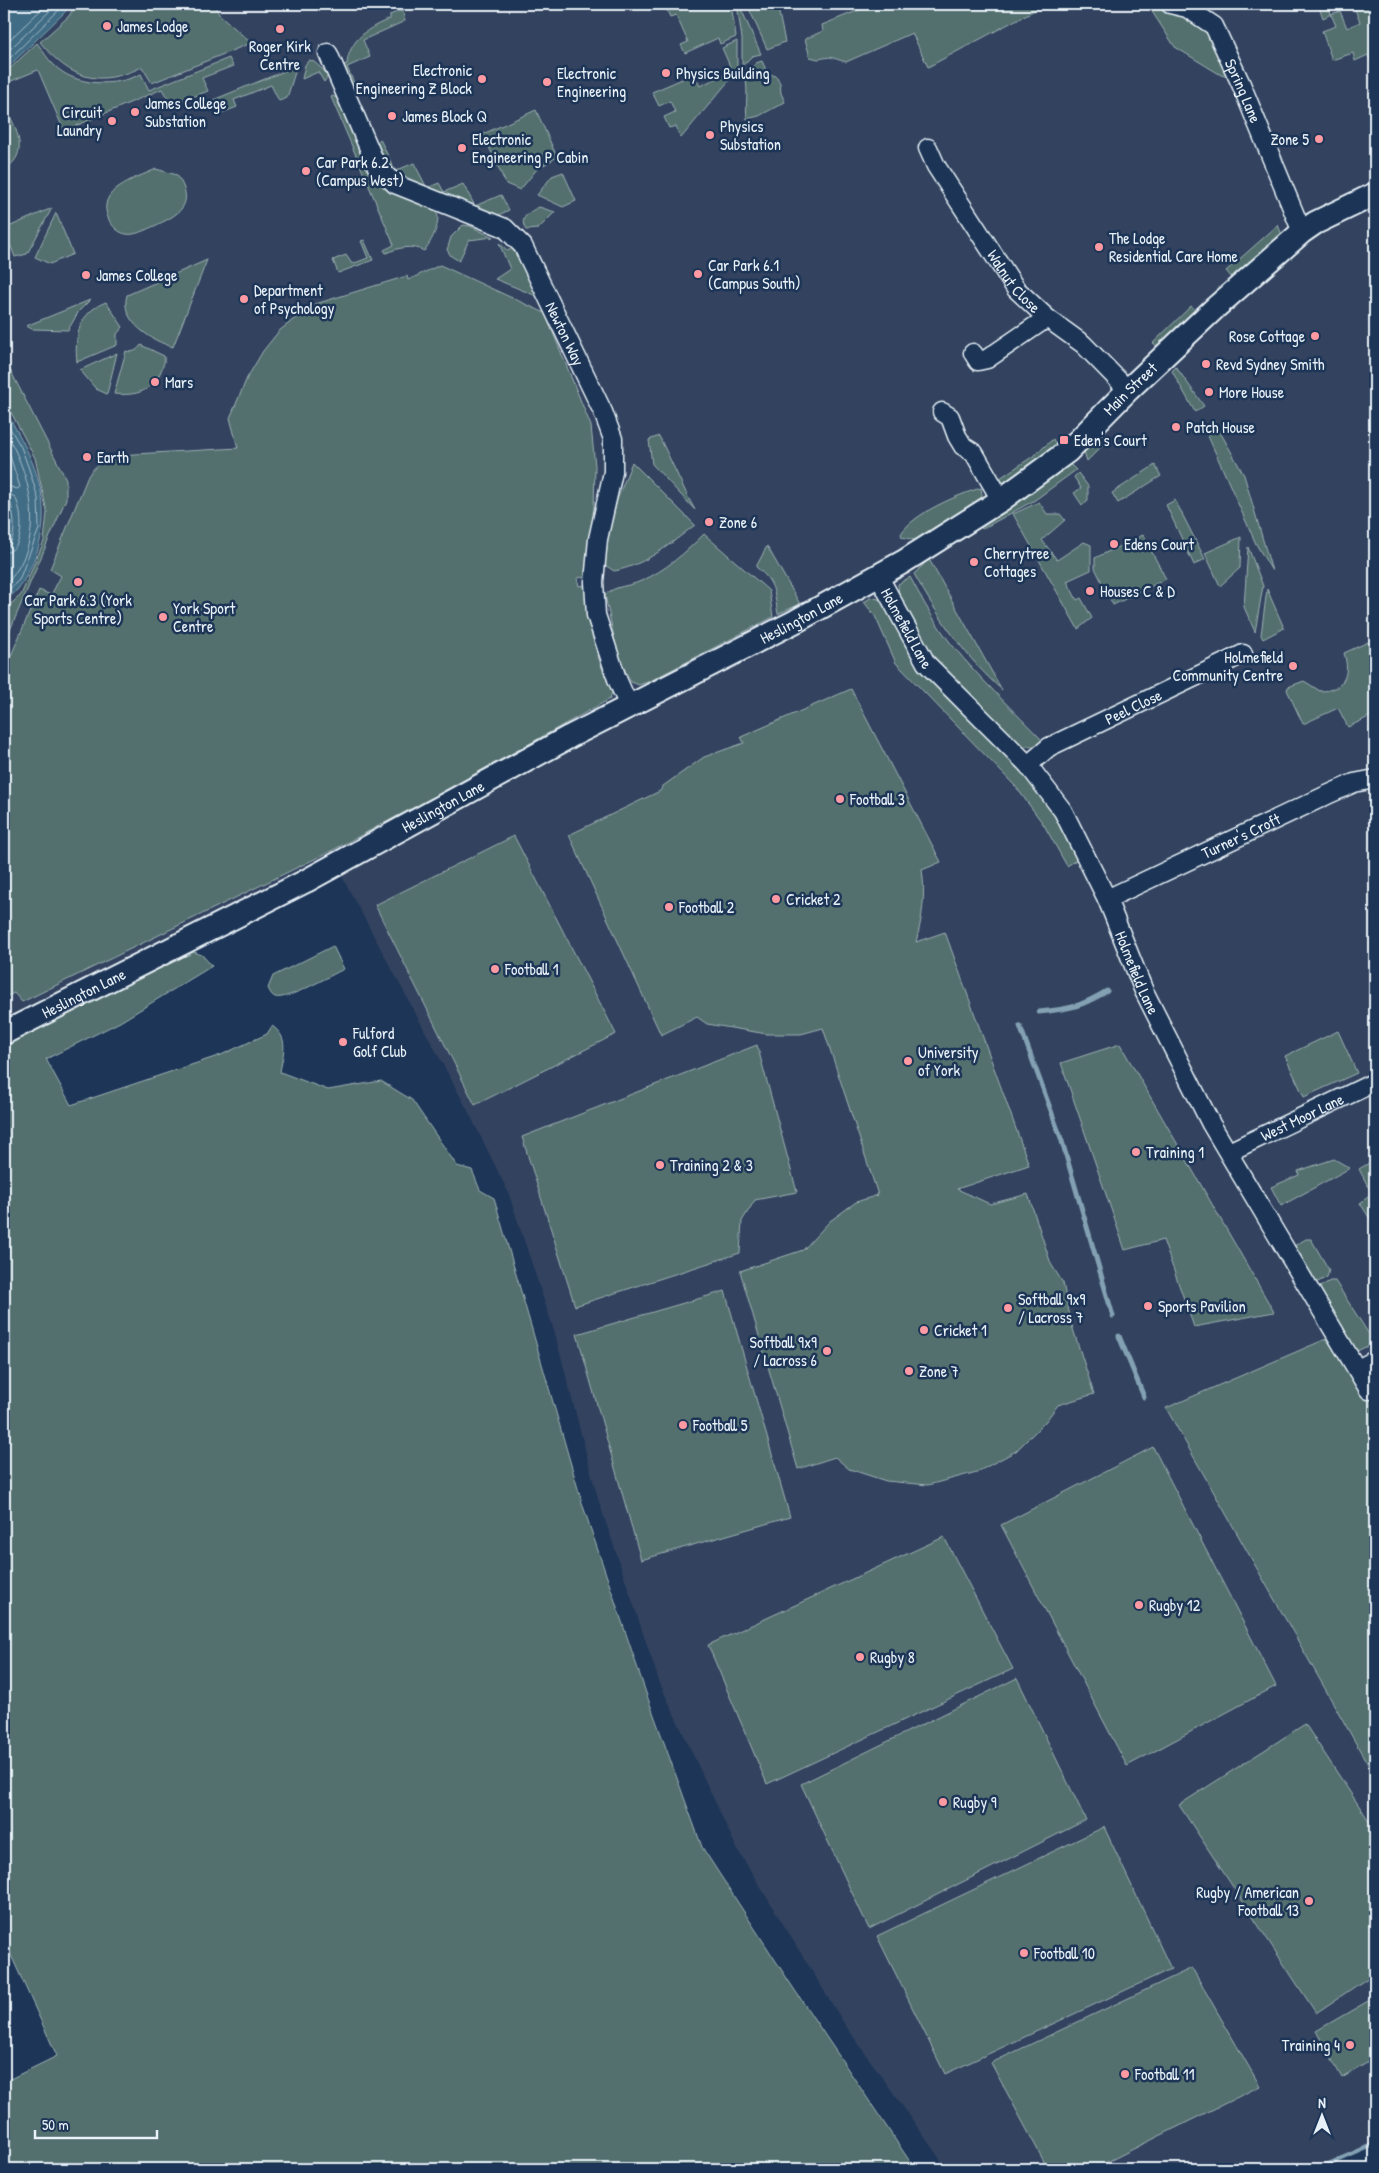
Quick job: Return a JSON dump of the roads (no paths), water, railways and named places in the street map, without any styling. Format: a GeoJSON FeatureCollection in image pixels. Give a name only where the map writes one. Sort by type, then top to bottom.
{"type":"FeatureCollection","features":[{"type":"Feature","properties":{"kind":"street","name":"Spring Lane"},"geometry":{"type":"LineString","coordinates":[[1170,4],[1187,8],[1214,26],[1241,84],[1302,232]]}},
{"type":"Feature","properties":{"kind":"street","name":"Newton Way"},"geometry":{"type":"LineString","coordinates":[[328,53],[377,167],[395,184],[504,228],[523,246],[603,412],[614,439],[613,472],[598,539],[594,582],[596,615],[617,679],[629,706]]}},
{"type":"Feature","properties":{"kind":"street","name":"Walnut Close"},"geometry":{"type":"LineString","coordinates":[[928,148],[936,166],[1016,289],[1047,318],[1083,344],[1128,390]]}},
{"type":"Feature","properties":{"kind":"street","name":"Main Street"},"geometry":{"type":"LineString","coordinates":[[879,577],[1001,500],[1068,451],[1128,390],[1215,308],[1302,232],[1314,223],[1375,195]]}},
{"type":"Feature","properties":{"kind":"street"},"geometry":{"type":"LineString","coordinates":[[973,353],[978,361],[988,359],[1047,318]]}},
{"type":"Feature","properties":{"kind":"street"},"geometry":{"type":"LineString","coordinates":[[942,412],[950,417],[963,446],[974,453],[1001,500]]}},
{"type":"Feature","properties":{"kind":"street","name":"Heslington Lane"},"geometry":{"type":"LineString","coordinates":[[4,1033],[306,881],[629,706],[879,577]]}},
{"type":"Feature","properties":{"kind":"street","name":"Holmefield Lane"},"geometry":{"type":"LineString","coordinates":[[879,577],[926,663],[1028,765],[1063,811],[1107,899],[1144,991],[1211,1124],[1230,1152],[1369,1390]]}},
{"type":"Feature","properties":{"kind":"street","name":"Peel Close"},"geometry":{"type":"LineString","coordinates":[[1028,765],[1049,747],[1243,654]]}},
{"type":"Feature","properties":{"kind":"street","name":"Turner's Croft"},"geometry":{"type":"LineString","coordinates":[[1107,899],[1327,794],[1354,782],[1375,779]]}},
{"type":"Feature","properties":{"kind":"street","name":"West Moor Lane"},"geometry":{"type":"LineString","coordinates":[[1230,1152],[1375,1082]]}},
{"type":"Feature","properties":{"kind":"street"},"geometry":{"type":"LineString","coordinates":[[1358,1369],[1375,1360]]}},
{"type":"Feature","properties":{"kind":"water"},"geometry":{"type":"Polygon","coordinates":[[[4,4],[71,4],[4,71],[4,4]]]}},
{"type":"Feature","properties":{"kind":"water"},"geometry":{"type":"Polygon","coordinates":[[[4,409],[26,448],[34,468],[40,487],[43,507],[38,549],[29,571],[15,592],[4,599],[4,545],[9,527],[2,474],[4,409]]]}},
{"type":"Feature","properties":{"kind":"waterway"},"geometry":{"type":"LineString","coordinates":[[1039,1012],[1074,1006],[1089,1001],[1107,991]]}},
{"type":"Feature","properties":{"kind":"waterway"},"geometry":{"type":"LineString","coordinates":[[1020,1026],[1061,1138],[1113,1316]]}},
{"type":"Feature","properties":{"kind":"waterway"},"geometry":{"type":"LineString","coordinates":[[1119,1336],[1144,1397]]}},
{"type":"Feature","properties":{"kind":"waterway"},"geometry":{"type":"LineString","coordinates":[[1318,2169],[1375,2144]]}},
{"type":"Feature","properties":{"kind":"place","name":"James Lodge"},"geometry":{"type":"Point","coordinates":[107,26]}},
{"type":"Feature","properties":{"kind":"place","name":"Roger Kirk Centre"},"geometry":{"type":"Point","coordinates":[280,29]}},
{"type":"Feature","properties":{"kind":"place","name":"Physics Building"},"geometry":{"type":"Point","coordinates":[666,73]}},
{"type":"Feature","properties":{"kind":"place","name":"Electronic Engineering Z Block"},"geometry":{"type":"Point","coordinates":[482,79]}},
{"type":"Feature","properties":{"kind":"place","name":"Electronic Engineering"},"geometry":{"type":"Point","coordinates":[547,82]}},
{"type":"Feature","properties":{"kind":"place","name":"James College Substation"},"geometry":{"type":"Point","coordinates":[135,112]}},
{"type":"Feature","properties":{"kind":"place","name":"James Block Q"},"geometry":{"type":"Point","coordinates":[392,116]}},
{"type":"Feature","properties":{"kind":"place","name":"Circuit Laundry"},"geometry":{"type":"Point","coordinates":[112,121]}},
{"type":"Feature","properties":{"kind":"place","name":"Physics Substation"},"geometry":{"type":"Point","coordinates":[710,135]}},
{"type":"Feature","properties":{"kind":"place","name":"Zone 5"},"geometry":{"type":"Point","coordinates":[1319,139]}},
{"type":"Feature","properties":{"kind":"place","name":"Electronic Engineering P Cabin"},"geometry":{"type":"Point","coordinates":[462,148]}},
{"type":"Feature","properties":{"kind":"place","name":"Car Park 6.2 (Campus West)"},"geometry":{"type":"Point","coordinates":[306,171]}},
{"type":"Feature","properties":{"kind":"place","name":"The Lodge Residential Care Home"},"geometry":{"type":"Point","coordinates":[1099,247]}},
{"type":"Feature","properties":{"kind":"place","name":"Car Park 6.1 (Campus South)"},"geometry":{"type":"Point","coordinates":[698,274]}},
{"type":"Feature","properties":{"kind":"place","name":"James College"},"geometry":{"type":"Point","coordinates":[86,275]}},
{"type":"Feature","properties":{"kind":"place","name":"Department of Psychology"},"geometry":{"type":"Point","coordinates":[244,299]}},
{"type":"Feature","properties":{"kind":"place","name":"Rose Cottage"},"geometry":{"type":"Point","coordinates":[1315,336]}},
{"type":"Feature","properties":{"kind":"place","name":"Revd Sydney Smith"},"geometry":{"type":"Point","coordinates":[1206,364]}},
{"type":"Feature","properties":{"kind":"place","name":"Mars"},"geometry":{"type":"Point","coordinates":[155,382]}},
{"type":"Feature","properties":{"kind":"place","name":"More House"},"geometry":{"type":"Point","coordinates":[1209,392]}},
{"type":"Feature","properties":{"kind":"place","name":"Patch House"},"geometry":{"type":"Point","coordinates":[1176,427]}},
{"type":"Feature","properties":{"kind":"place","name":"Eden's Court"},"geometry":{"type":"Point","coordinates":[1064,440]}},
{"type":"Feature","properties":{"kind":"place","name":"Earth"},"geometry":{"type":"Point","coordinates":[87,457]}},
{"type":"Feature","properties":{"kind":"place","name":"Zone 6"},"geometry":{"type":"Point","coordinates":[709,522]}},
{"type":"Feature","properties":{"kind":"place","name":"Edens Court"},"geometry":{"type":"Point","coordinates":[1114,544]}},
{"type":"Feature","properties":{"kind":"place","name":"Cherrytree Cottages"},"geometry":{"type":"Point","coordinates":[974,562]}},
{"type":"Feature","properties":{"kind":"place","name":"Car Park 6.3 (York Sports Centre)"},"geometry":{"type":"Point","coordinates":[78,582]}},
{"type":"Feature","properties":{"kind":"place","name":"Houses C & D"},"geometry":{"type":"Point","coordinates":[1090,591]}},
{"type":"Feature","properties":{"kind":"place","name":"York Sport Centre"},"geometry":{"type":"Point","coordinates":[163,617]}},
{"type":"Feature","properties":{"kind":"place","name":"Holmefield Community Centre"},"geometry":{"type":"Point","coordinates":[1293,666]}},
{"type":"Feature","properties":{"kind":"place","name":"Football 3"},"geometry":{"type":"Point","coordinates":[840,799]}},
{"type":"Feature","properties":{"kind":"place","name":"Cricket 2"},"geometry":{"type":"Point","coordinates":[776,899]}},
{"type":"Feature","properties":{"kind":"place","name":"Football 2"},"geometry":{"type":"Point","coordinates":[669,907]}},
{"type":"Feature","properties":{"kind":"place","name":"Football 1"},"geometry":{"type":"Point","coordinates":[495,969]}},
{"type":"Feature","properties":{"kind":"place","name":"Fulford Golf Club"},"geometry":{"type":"Point","coordinates":[343,1042]}},
{"type":"Feature","properties":{"kind":"place","name":"University of York"},"geometry":{"type":"Point","coordinates":[908,1061]}},
{"type":"Feature","properties":{"kind":"place","name":"Training 1"},"geometry":{"type":"Point","coordinates":[1136,1152]}},
{"type":"Feature","properties":{"kind":"place","name":"Training 2 & 3"},"geometry":{"type":"Point","coordinates":[660,1165]}},
{"type":"Feature","properties":{"kind":"place","name":"Sports Pavilion"},"geometry":{"type":"Point","coordinates":[1148,1306]}},
{"type":"Feature","properties":{"kind":"place","name":"Softball 9x9 / Lacross 7"},"geometry":{"type":"Point","coordinates":[1008,1308]}},
{"type":"Feature","properties":{"kind":"place","name":"Cricket 1"},"geometry":{"type":"Point","coordinates":[924,1330]}},
{"type":"Feature","properties":{"kind":"place","name":"Softball 9x9 / Lacross 6"},"geometry":{"type":"Point","coordinates":[827,1351]}},
{"type":"Feature","properties":{"kind":"place","name":"Zone 7"},"geometry":{"type":"Point","coordinates":[909,1371]}},
{"type":"Feature","properties":{"kind":"place","name":"Football 5"},"geometry":{"type":"Point","coordinates":[683,1425]}},
{"type":"Feature","properties":{"kind":"place","name":"Rugby 12"},"geometry":{"type":"Point","coordinates":[1139,1605]}},
{"type":"Feature","properties":{"kind":"place","name":"Rugby 8"},"geometry":{"type":"Point","coordinates":[860,1657]}},
{"type":"Feature","properties":{"kind":"place","name":"Rugby 9"},"geometry":{"type":"Point","coordinates":[943,1802]}},
{"type":"Feature","properties":{"kind":"place","name":"Rugby / American Football 13"},"geometry":{"type":"Point","coordinates":[1309,1901]}},
{"type":"Feature","properties":{"kind":"place","name":"Football 10"},"geometry":{"type":"Point","coordinates":[1024,1953]}},
{"type":"Feature","properties":{"kind":"place","name":"Training 4"},"geometry":{"type":"Point","coordinates":[1350,2045]}},
{"type":"Feature","properties":{"kind":"place","name":"Football 11"},"geometry":{"type":"Point","coordinates":[1125,2074]}}]}
